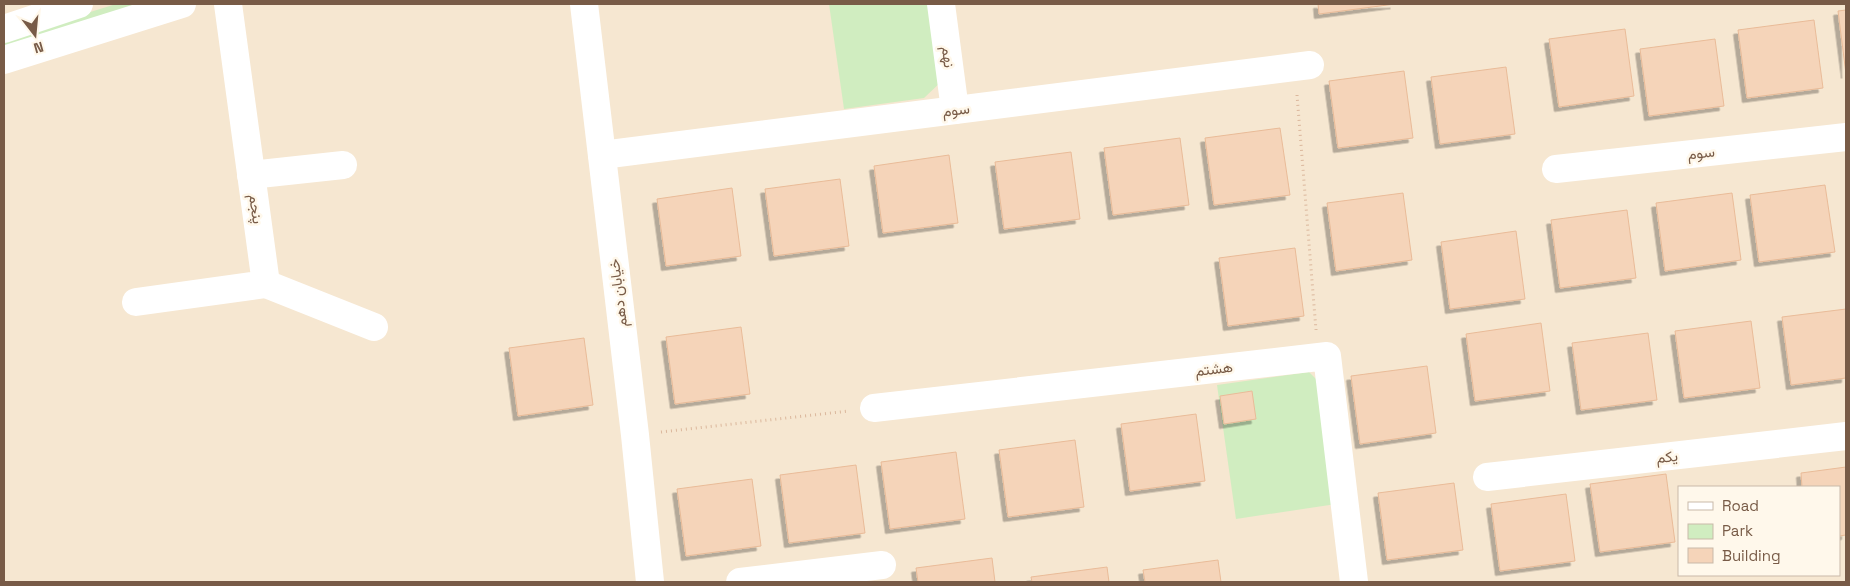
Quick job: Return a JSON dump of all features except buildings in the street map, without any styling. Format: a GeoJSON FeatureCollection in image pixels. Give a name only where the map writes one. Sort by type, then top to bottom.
{"type":"FeatureCollection","features":[{"type":"Feature","properties":{"kind":"street"},"geometry":{"type":"LineString","coordinates":[[4,29],[79,4]]}},
{"type":"Feature","properties":{"kind":"street"},"geometry":{"type":"LineString","coordinates":[[4,60],[182,4]]}},
{"type":"Feature","properties":{"kind":"street","name":"پنجم"},"geometry":{"type":"LineString","coordinates":[[228,4],[266,284]]}},
{"type":"Feature","properties":{"kind":"street","name":"خیابان دهم"},"geometry":{"type":"LineString","coordinates":[[584,4],[650,582]]}},
{"type":"Feature","properties":{"kind":"street","name":"نهم"},"geometry":{"type":"LineString","coordinates":[[941,4],[955,110]]}},
{"type":"Feature","properties":{"kind":"street","name":"سوم"},"geometry":{"type":"LineString","coordinates":[[602,155],[1303,66]]}},
{"type":"Feature","properties":{"kind":"street","name":"سوم"},"geometry":{"type":"LineString","coordinates":[[1556,169],[1846,137]]}},
{"type":"Feature","properties":{"kind":"street"},"geometry":{"type":"LineString","coordinates":[[251,175],[343,165]]}},
{"type":"Feature","properties":{"kind":"street"},"geometry":{"type":"LineString","coordinates":[[136,302],[266,284],[374,327]]}},
{"type":"Feature","properties":{"kind":"street"},"geometry":{"type":"LineString","coordinates":[[1318,357],[1327,356],[1354,582]]}},
{"type":"Feature","properties":{"kind":"street","name":"هشتم"},"geometry":{"type":"LineString","coordinates":[[874,408],[1318,357]]}},
{"type":"Feature","properties":{"kind":"street","name":"یکم"},"geometry":{"type":"LineString","coordinates":[[1487,477],[1846,436]]}},
{"type":"Feature","properties":{"kind":"street"},"geometry":{"type":"LineString","coordinates":[[740,582],[882,565]]}},
{"type":"Feature","properties":{"kind":"path"},"geometry":{"type":"LineString","coordinates":[[1303,66],[1318,357]]}},
{"type":"Feature","properties":{"kind":"path"},"geometry":{"type":"LineString","coordinates":[[634,435],[874,408]]}},
{"type":"Feature","properties":{"kind":"shaded area"},"geometry":{"type":"Polygon","coordinates":[[[4,4],[1846,4],[1846,582],[4,582],[4,4]]]}},
{"type":"Feature","properties":{"kind":"green space"},"geometry":{"type":"Polygon","coordinates":[[[116,4],[154,4],[4,51],[4,39],[116,4]]]}},
{"type":"Feature","properties":{"kind":"green space"},"geometry":{"type":"Polygon","coordinates":[[[829,4],[933,4],[944,79],[924,98],[844,109],[829,4]]]}},
{"type":"Feature","properties":{"kind":"green space"},"geometry":{"type":"Polygon","coordinates":[[[1309,372],[1329,392],[1343,503],[1236,519],[1217,385],[1309,372]]]}}]}
